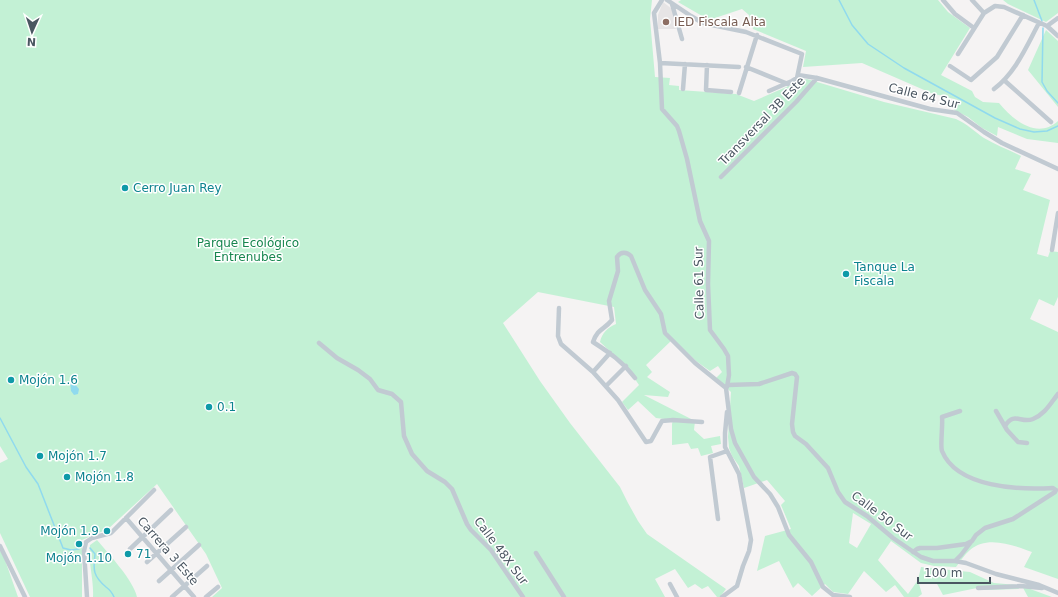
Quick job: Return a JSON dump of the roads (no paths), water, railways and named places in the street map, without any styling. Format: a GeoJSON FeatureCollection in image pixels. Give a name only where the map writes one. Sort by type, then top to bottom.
{"type":"FeatureCollection","features":[{"type":"Feature","properties":{"kind":"street"},"geometry":{"type":"LineString","coordinates":[[662,0],[654,13],[660,63],[739,67]]}},
{"type":"Feature","properties":{"kind":"street"},"geometry":{"type":"LineString","coordinates":[[667,0],[706,24],[757,35],[802,54],[798,75],[790,82],[769,91]]}},
{"type":"Feature","properties":{"kind":"street"},"geometry":{"type":"LineString","coordinates":[[943,0],[955,14],[974,28]]}},
{"type":"Feature","properties":{"kind":"street"},"geometry":{"type":"LineString","coordinates":[[972,0],[984,13]]}},
{"type":"Feature","properties":{"kind":"street"},"geometry":{"type":"LineString","coordinates":[[672,4],[682,39]]}},
{"type":"Feature","properties":{"kind":"street"},"geometry":{"type":"LineString","coordinates":[[958,54],[984,13],[993,7],[998,6],[1004,7],[1039,22],[1047,26],[1058,36]]}},
{"type":"Feature","properties":{"kind":"street"},"geometry":{"type":"LineString","coordinates":[[950,66],[971,80],[996,57],[1023,15]]}},
{"type":"Feature","properties":{"kind":"street"},"geometry":{"type":"LineString","coordinates":[[1047,26],[1058,18]]}},
{"type":"Feature","properties":{"kind":"street"},"geometry":{"type":"LineString","coordinates":[[994,90],[1006,80],[1015,68],[1039,22]]}},
{"type":"Feature","properties":{"kind":"street"},"geometry":{"type":"LineString","coordinates":[[739,93],[757,35]]}},
{"type":"Feature","properties":{"kind":"street","name":"Calle 61 Sur"},"geometry":{"type":"LineString","coordinates":[[660,63],[662,109],[677,126],[679,131],[687,159],[700,221],[709,241],[708,284],[710,328],[711,332],[727,352],[729,369],[727,387],[728,404]]}},
{"type":"Feature","properties":{"kind":"street"},"geometry":{"type":"LineString","coordinates":[[683,89],[685,64]]}},
{"type":"Feature","properties":{"kind":"street"},"geometry":{"type":"LineString","coordinates":[[707,66],[706,90],[731,92]]}},
{"type":"Feature","properties":{"kind":"street"},"geometry":{"type":"LineString","coordinates":[[746,67],[790,82]]}},
{"type":"Feature","properties":{"kind":"street","name":"Calle 64 Sur"},"geometry":{"type":"LineString","coordinates":[[798,75],[817,78],[930,109],[957,113],[980,130],[1002,143],[1058,168]]}},
{"type":"Feature","properties":{"kind":"street","name":"Transversal 3B Este"},"geometry":{"type":"LineString","coordinates":[[722,177],[796,102],[817,78]]}},
{"type":"Feature","properties":{"kind":"street"},"geometry":{"type":"LineString","coordinates":[[1006,80],[1051,122]]}},
{"type":"Feature","properties":{"kind":"street"},"geometry":{"type":"LineString","coordinates":[[1052,250],[1058,213]]}},
{"type":"Feature","properties":{"kind":"street"},"geometry":{"type":"LineString","coordinates":[[634,378],[626,366],[593,342],[596,334],[612,320],[608,301],[618,270],[616,258],[625,252],[631,256],[645,290],[661,314],[664,333],[695,363],[727,387]]}},
{"type":"Feature","properties":{"kind":"street"},"geometry":{"type":"LineString","coordinates":[[560,308],[558,336],[561,344],[606,386],[622,405],[648,443],[662,421],[673,420],[702,422]]}},
{"type":"Feature","properties":{"kind":"street","name":"Calle 48X Sur"},"geometry":{"type":"LineString","coordinates":[[319,343],[337,358],[370,379],[378,390],[392,394],[401,402],[404,436],[412,454],[427,472],[445,482],[452,489],[467,524],[491,550],[523,597]]}},
{"type":"Feature","properties":{"kind":"street"},"geometry":{"type":"LineString","coordinates":[[592,372],[610,354]]}},
{"type":"Feature","properties":{"kind":"street"},"geometry":{"type":"LineString","coordinates":[[606,386],[626,366]]}},
{"type":"Feature","properties":{"kind":"street","name":"Calle 50 Sur"},"geometry":{"type":"LineString","coordinates":[[727,387],[754,385],[792,373],[796,375],[792,424],[795,436],[806,444],[828,468],[838,492],[845,502],[867,516],[893,538],[913,552],[930,560]]}},
{"type":"Feature","properties":{"kind":"street"},"geometry":{"type":"LineString","coordinates":[[1004,426],[1008,420],[1033,419],[1045,411],[1058,394]]}},
{"type":"Feature","properties":{"kind":"street"},"geometry":{"type":"LineString","coordinates":[[722,597],[727,596],[737,586],[751,545],[751,533],[739,474],[727,451],[724,439],[728,404]]}},
{"type":"Feature","properties":{"kind":"street"},"geometry":{"type":"LineString","coordinates":[[728,404],[731,429],[735,443],[754,477],[770,494],[778,507],[789,535],[811,562],[821,584],[826,591],[833,595],[850,597]]}},
{"type":"Feature","properties":{"kind":"street"},"geometry":{"type":"LineString","coordinates":[[955,561],[976,535],[984,528],[994,524],[1007,522],[1018,517],[1040,501],[1054,494],[1056,490],[1053,488],[1025,489],[988,484],[964,475],[957,470],[947,459],[942,450],[942,417],[960,411]]}},
{"type":"Feature","properties":{"kind":"street"},"geometry":{"type":"LineString","coordinates":[[996,412],[1004,426],[1018,442],[1028,442]]}},
{"type":"Feature","properties":{"kind":"street"},"geometry":{"type":"LineString","coordinates":[[718,519],[710,457],[727,451]]}},
{"type":"Feature","properties":{"kind":"street"},"geometry":{"type":"LineString","coordinates":[[87,597],[84,550],[86,542],[92,538],[111,533],[154,490]]}},
{"type":"Feature","properties":{"kind":"street"},"geometry":{"type":"LineString","coordinates":[[130,549],[171,510]]}},
{"type":"Feature","properties":{"kind":"street","name":"Carrera 3 Este"},"geometry":{"type":"LineString","coordinates":[[126,518],[194,597]]}},
{"type":"Feature","properties":{"kind":"street"},"geometry":{"type":"LineString","coordinates":[[147,562],[186,527]]}},
{"type":"Feature","properties":{"kind":"street"},"geometry":{"type":"LineString","coordinates":[[913,552],[920,548],[937,548],[966,544],[972,540]]}},
{"type":"Feature","properties":{"kind":"street"},"geometry":{"type":"LineString","coordinates":[[159,581],[199,545]]}},
{"type":"Feature","properties":{"kind":"street"},"geometry":{"type":"LineString","coordinates":[[0,546],[25,597]]}},
{"type":"Feature","properties":{"kind":"street"},"geometry":{"type":"LineString","coordinates":[[536,553],[564,597]]}},
{"type":"Feature","properties":{"kind":"street"},"geometry":{"type":"LineString","coordinates":[[923,563],[930,560],[955,561],[972,564],[996,574],[1039,585],[1058,593]]}},
{"type":"Feature","properties":{"kind":"street"},"geometry":{"type":"LineString","coordinates":[[172,597],[206,566]]}},
{"type":"Feature","properties":{"kind":"street"},"geometry":{"type":"LineString","coordinates":[[670,584],[677,597]]}},
{"type":"Feature","properties":{"kind":"street"},"geometry":{"type":"LineString","coordinates":[[206,597],[218,586]]}},
{"type":"Feature","properties":{"kind":"street"},"geometry":{"type":"LineString","coordinates":[[978,588],[1020,586],[1046,588]]}},
{"type":"Feature","properties":{"kind":"water"},"geometry":{"type":"Polygon","coordinates":[[[70,381],[73,382],[79,389],[78,394],[74,395],[71,391],[70,381]]]}},
{"type":"Feature","properties":{"kind":"waterway"},"geometry":{"type":"LineString","coordinates":[[839,0],[852,25],[868,44],[904,68],[995,118],[1020,129],[1034,132],[1047,131],[1058,126]]}},
{"type":"Feature","properties":{"kind":"waterway"},"geometry":{"type":"LineString","coordinates":[[1034,0],[1042,21]]}},
{"type":"Feature","properties":{"kind":"waterway"},"geometry":{"type":"LineString","coordinates":[[1043,28],[1042,82],[1047,91],[1058,103]]}},
{"type":"Feature","properties":{"kind":"waterway"},"geometry":{"type":"LineString","coordinates":[[0,418],[26,467],[38,484],[63,548],[71,550],[79,549]]}},
{"type":"Feature","properties":{"kind":"waterway"},"geometry":{"type":"LineString","coordinates":[[90,548],[95,554],[94,569],[96,576],[111,591],[114,597]]}},
{"type":"Feature","properties":{"kind":"place","name":"IED Fiscala Alta"},"geometry":{"type":"Point","coordinates":[666,22]}},
{"type":"Feature","properties":{"kind":"place","name":"Cerro Juan Rey"},"geometry":{"type":"Point","coordinates":[125,188]}},
{"type":"Feature","properties":{"kind":"place","name":"Tanque La Fiscala"},"geometry":{"type":"Point","coordinates":[846,274]}},
{"type":"Feature","properties":{"kind":"place","name":"Mojón 1.6"},"geometry":{"type":"Point","coordinates":[11,380]}},
{"type":"Feature","properties":{"kind":"place","name":"0.1"},"geometry":{"type":"Point","coordinates":[209,407]}},
{"type":"Feature","properties":{"kind":"place","name":"Mojón 1.7"},"geometry":{"type":"Point","coordinates":[40,456]}},
{"type":"Feature","properties":{"kind":"place","name":"Mojón 1.8"},"geometry":{"type":"Point","coordinates":[67,477]}},
{"type":"Feature","properties":{"kind":"place","name":"Mojón 1.9"},"geometry":{"type":"Point","coordinates":[107,531]}},
{"type":"Feature","properties":{"kind":"place","name":"Mojón 1.10"},"geometry":{"type":"Point","coordinates":[79,544]}},
{"type":"Feature","properties":{"kind":"place","name":"71"},"geometry":{"type":"Point","coordinates":[128,554]}},
{"type":"Feature","properties":{"kind":"park label","name":"Parque Ecológico Entrenubes"},"geometry":{"type":"Point","coordinates":[248,250]}}]}
